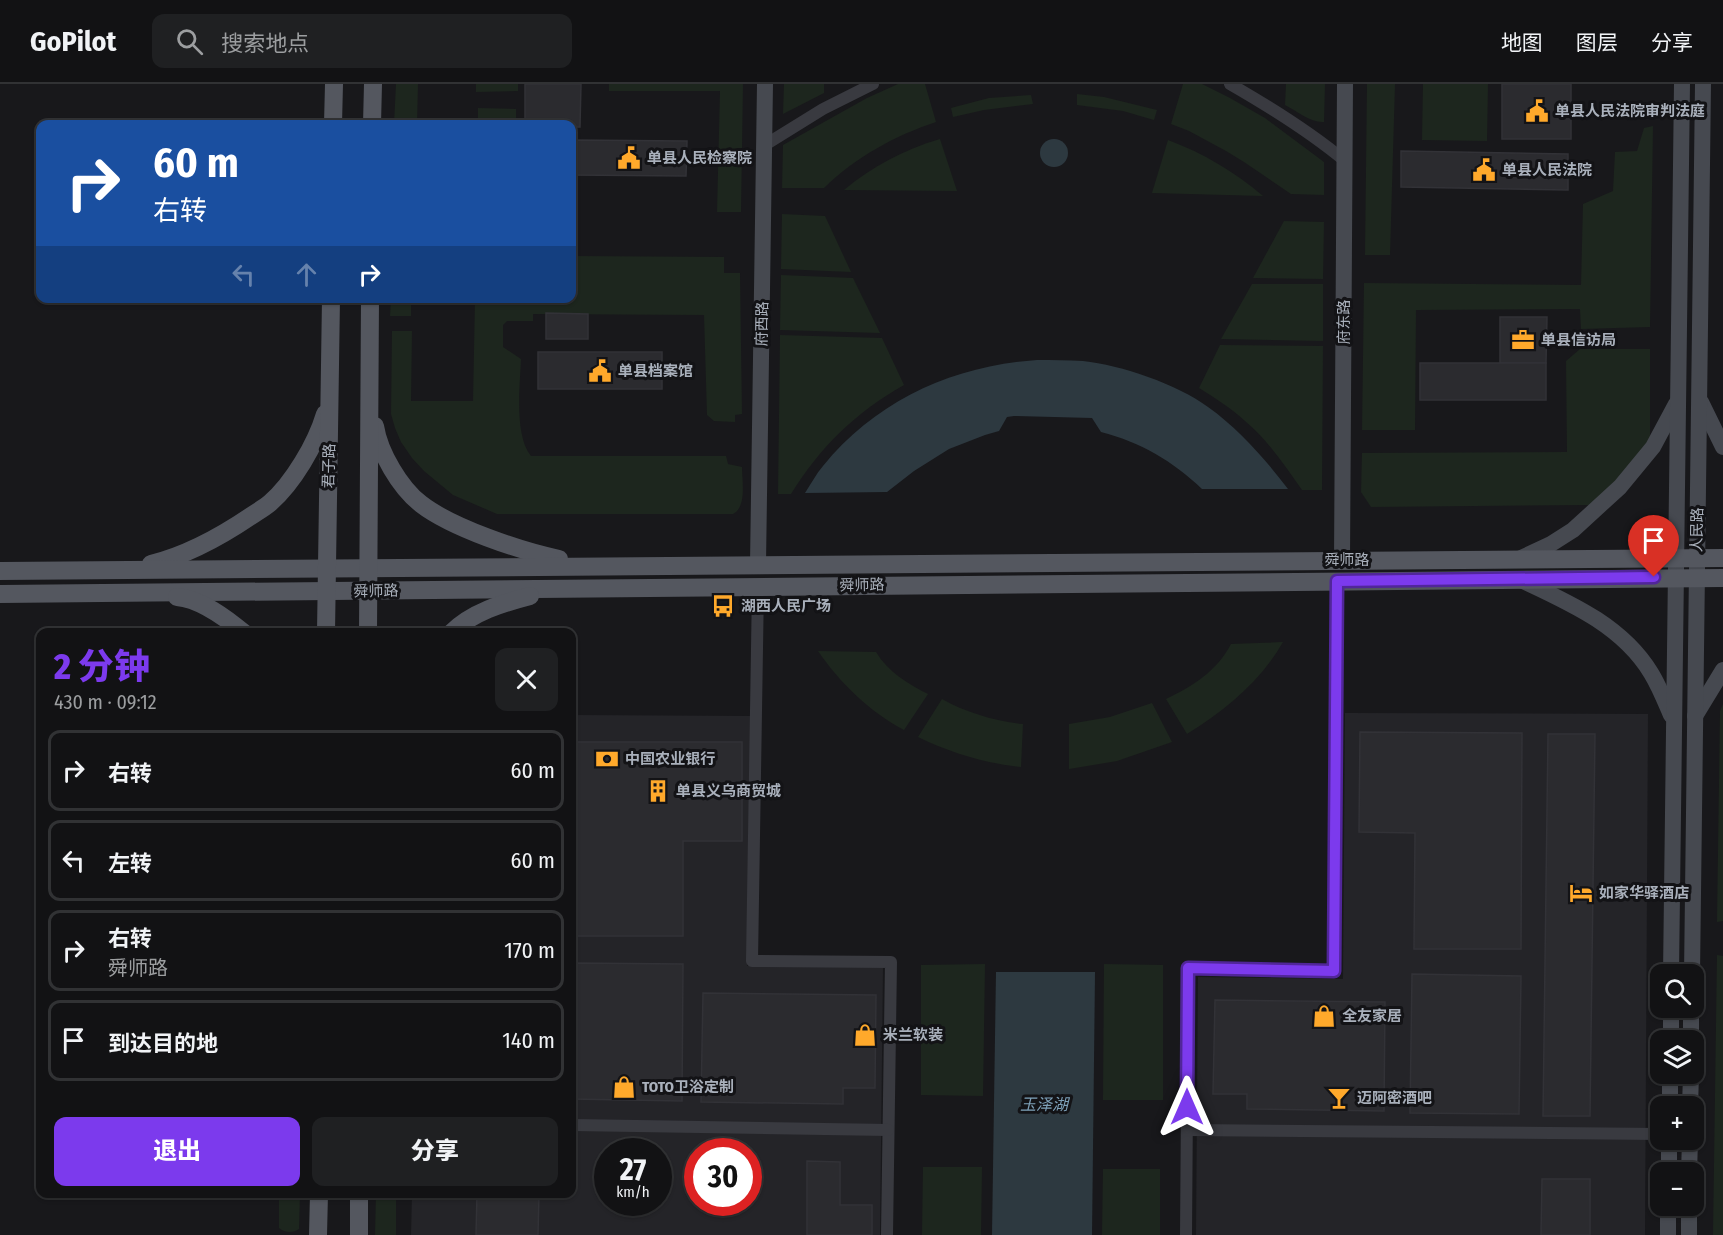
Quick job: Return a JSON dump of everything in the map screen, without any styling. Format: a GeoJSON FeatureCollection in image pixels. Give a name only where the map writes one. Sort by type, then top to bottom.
{"type":"FeatureCollection","features":[{"type":"Feature","properties":{"kind":"main road"},"geometry":{"type":"LineString","coordinates":[[333,120],[334,84]]}},
{"type":"Feature","properties":{"kind":"main road"},"geometry":{"type":"LineString","coordinates":[[372,120],[373,84]]}},
{"type":"Feature","properties":{"kind":"main road","name":"府西路"},"geometry":{"type":"LineString","coordinates":[[758,564],[765,84]]}},
{"type":"Feature","properties":{"kind":"main road","name":"府东路"},"geometry":{"type":"LineString","coordinates":[[1342,560],[1345,84]]}},
{"type":"Feature","properties":{"kind":"main road","name":"人民路"},"geometry":{"type":"LineString","coordinates":[[1671,964],[1682,84]]}},
{"type":"Feature","properties":{"kind":"main road","name":"人民路"},"geometry":{"type":"LineString","coordinates":[[1692,964],[1703,84]]}},
{"type":"Feature","properties":{"kind":"main road","name":"君子路"},"geometry":{"type":"LineString","coordinates":[[326,628],[331,303]]}},
{"type":"Feature","properties":{"kind":"main road"},"geometry":{"type":"LineString","coordinates":[[368,628],[370,303]]}},
{"type":"Feature","properties":{"kind":"main road"},"geometry":{"type":"LineString","coordinates":[[369,394],[379,444],[388,463],[420,504],[440,516],[490,538],[542,555],[597,566]]}},
{"type":"Feature","properties":{"kind":"main road"},"geometry":{"type":"LineString","coordinates":[[1699,396],[1723,447]]}},
{"type":"Feature","properties":{"kind":"main road"},"geometry":{"type":"LineString","coordinates":[[125,570],[160,562],[213,541],[270,503],[302,462],[322,425],[330,398]]}},
{"type":"Feature","properties":{"kind":"main road"},"geometry":{"type":"LineString","coordinates":[[1519,559],[1574,530],[1620,487],[1653,447],[1678,401]]}},
{"type":"Feature","properties":{"kind":"main road","name":"舜师路"},"geometry":{"type":"LineString","coordinates":[[0,571],[1723,558]]}},
{"type":"Feature","properties":{"kind":"main road","name":"舜师路"},"geometry":{"type":"LineString","coordinates":[[0,594],[1723,578]]}},
{"type":"Feature","properties":{"kind":"main road"},"geometry":{"type":"LineString","coordinates":[[1518,579],[1576,607],[1620,636],[1650,671],[1662,693],[1674,724]]}},
{"type":"Feature","properties":{"kind":"main road"},"geometry":{"type":"LineString","coordinates":[[459,628],[477,614],[502,604],[569,588]]}},
{"type":"Feature","properties":{"kind":"main road"},"geometry":{"type":"LineString","coordinates":[[127,593],[182,598],[208,608],[239,628]]}},
{"type":"Feature","properties":{"kind":"main road"},"geometry":{"type":"LineString","coordinates":[[1695,717],[1723,670]]}},
{"type":"Feature","properties":{"kind":"main road"},"geometry":{"type":"LineString","coordinates":[[318,1235],[319,1198]]}},
{"type":"Feature","properties":{"kind":"main road"},"geometry":{"type":"LineString","coordinates":[[359,1198],[359,1235]]}},
{"type":"Feature","properties":{"kind":"main road"},"geometry":{"type":"LineString","coordinates":[[1668,1216],[1668,1235]]}},
{"type":"Feature","properties":{"kind":"main road"},"geometry":{"type":"LineString","coordinates":[[1689,1216],[1689,1235]]}},
{"type":"Feature","properties":{"kind":"street"},"geometry":{"type":"LineString","coordinates":[[765,145],[823,109],[873,84]]}},
{"type":"Feature","properties":{"kind":"street"},"geometry":{"type":"LineString","coordinates":[[1230,84],[1317,138],[1345,161]]}},
{"type":"Feature","properties":{"kind":"street"},"geometry":{"type":"LineString","coordinates":[[1186,1235],[1188,968],[1334,971],[1337,581]]}},
{"type":"Feature","properties":{"kind":"street"},"geometry":{"type":"LineString","coordinates":[[758,586],[752,961],[891,962],[887,1235]]}},
{"type":"Feature","properties":{"kind":"street"},"geometry":{"type":"LineString","coordinates":[[576,1125],[888,1130]]}},
{"type":"Feature","properties":{"kind":"street"},"geometry":{"type":"LineString","coordinates":[[1187,1130],[1650,1134]]}},
{"type":"Feature","properties":{"kind":"shaded area"},"geometry":{"type":"Polygon","coordinates":[[[396,84],[418,84],[417,120],[394,120],[396,84]]]}},
{"type":"Feature","properties":{"kind":"shaded area"},"geometry":{"type":"Polygon","coordinates":[[[476,84],[518,84],[518,91],[476,92],[476,84]]]}},
{"type":"Feature","properties":{"kind":"shaded area"},"geometry":{"type":"Polygon","coordinates":[[[609,84],[743,84],[741,212],[717,212],[720,91],[609,91],[609,84]]]}},
{"type":"Feature","properties":{"kind":"shaded area"},"geometry":{"type":"Polygon","coordinates":[[[784,84],[824,84],[824,93],[783,114],[784,84]]]}},
{"type":"Feature","properties":{"kind":"shaded area"},"geometry":{"type":"Polygon","coordinates":[[[898,84],[925,84],[936,122],[905,134],[862,157],[824,188],[782,188],[783,145],[867,98],[898,84]]]}},
{"type":"Feature","properties":{"kind":"shaded area"},"geometry":{"type":"Polygon","coordinates":[[[1183,84],[1202,84],[1230,98],[1265,118],[1324,162],[1324,195],[1291,194],[1226,151],[1171,124],[1183,84]]]}},
{"type":"Feature","properties":{"kind":"shaded area"},"geometry":{"type":"Polygon","coordinates":[[[1286,84],[1325,84],[1324,122],[1309,119],[1285,105],[1286,84]]]}},
{"type":"Feature","properties":{"kind":"shaded area"},"geometry":{"type":"Polygon","coordinates":[[[1367,84],[1395,84],[1390,255],[1365,255],[1367,84]]]}},
{"type":"Feature","properties":{"kind":"shaded area"},"geometry":{"type":"Polygon","coordinates":[[[1423,84],[1488,84],[1487,141],[1422,140],[1423,84]]]}},
{"type":"Feature","properties":{"kind":"shaded area"},"geometry":{"type":"Polygon","coordinates":[[[1077,94],[1104,97],[1157,110],[1154,120],[1123,111],[1077,105],[1077,94]]]}},
{"type":"Feature","properties":{"kind":"shaded area"},"geometry":{"type":"Polygon","coordinates":[[[1031,95],[1033,104],[984,110],[953,117],[951,108],[989,98],[1031,95]]]}},
{"type":"Feature","properties":{"kind":"shaded area"},"geometry":{"type":"Polygon","coordinates":[[[478,108],[516,109],[516,120],[478,120],[478,108]]]}},
{"type":"Feature","properties":{"kind":"shaded area"},"geometry":{"type":"Polygon","coordinates":[[[1653,126],[1650,327],[1581,329],[1580,309],[1416,310],[1415,430],[1362,430],[1364,283],[1581,285],[1583,204],[1613,191],[1615,152],[1637,151],[1644,128],[1653,126]]]}},
{"type":"Feature","properties":{"kind":"shaded area"},"geometry":{"type":"Polygon","coordinates":[[[940,139],[957,191],[844,190],[866,173],[889,160],[913,148],[940,139]]]}},
{"type":"Feature","properties":{"kind":"shaded area"},"geometry":{"type":"Polygon","coordinates":[[[1168,140],[1218,164],[1263,196],[1152,193],[1168,140]]]}},
{"type":"Feature","properties":{"kind":"shaded area"},"geometry":{"type":"Polygon","coordinates":[[[782,214],[825,216],[851,272],[781,269],[782,214]]]}},
{"type":"Feature","properties":{"kind":"shaded area"},"geometry":{"type":"Polygon","coordinates":[[[1284,221],[1324,222],[1323,279],[1253,278],[1284,221]]]}},
{"type":"Feature","properties":{"kind":"shaded area"},"geometry":{"type":"Polygon","coordinates":[[[576,256],[724,257],[724,273],[740,273],[742,414],[735,415],[735,422],[714,421],[707,415],[704,315],[533,314],[533,321],[507,321],[503,325],[503,347],[521,359],[520,423],[522,436],[531,456],[726,456],[728,464],[742,467],[742,500],[733,514],[497,514],[453,495],[412,458],[395,428],[391,414],[392,331],[412,331],[411,401],[473,401],[475,303],[576,303],[576,256]]]}},
{"type":"Feature","properties":{"kind":"shaded area"},"geometry":{"type":"Polygon","coordinates":[[[781,275],[853,278],[880,333],[780,330],[781,275]]]}},
{"type":"Feature","properties":{"kind":"shaded area"},"geometry":{"type":"Polygon","coordinates":[[[1252,284],[1323,284],[1323,341],[1221,339],[1252,284]]]}},
{"type":"Feature","properties":{"kind":"shaded area"},"geometry":{"type":"Polygon","coordinates":[[[391,303],[411,303],[411,316],[390,316],[391,303]]]}},
{"type":"Feature","properties":{"kind":"shaded area"},"geometry":{"type":"Polygon","coordinates":[[[780,335],[882,338],[904,385],[870,407],[840,432],[814,461],[791,494],[778,494],[780,335]]]}},
{"type":"Feature","properties":{"kind":"shaded area"},"geometry":{"type":"Polygon","coordinates":[[[1220,345],[1323,346],[1322,490],[1302,490],[1276,454],[1253,428],[1229,407],[1199,388],[1220,345]]]}},
{"type":"Feature","properties":{"kind":"shaded area"},"geometry":{"type":"Polygon","coordinates":[[[1580,349],[1650,349],[1650,440],[1619,478],[1590,505],[1371,507],[1361,492],[1362,453],[1567,452],[1566,361],[1580,349]]]}},
{"type":"Feature","properties":{"kind":"shaded area"},"geometry":{"type":"Polygon","coordinates":[[[1283,642],[1264,670],[1241,694],[1187,734],[1166,699],[1203,677],[1219,662],[1231,644],[1283,642]]]}},
{"type":"Feature","properties":{"kind":"shaded area"},"geometry":{"type":"Polygon","coordinates":[[[818,651],[876,652],[886,666],[899,677],[928,694],[904,730],[879,715],[856,696],[818,651]]]}},
{"type":"Feature","properties":{"kind":"shaded area"},"geometry":{"type":"Polygon","coordinates":[[[942,699],[981,716],[1023,724],[1021,767],[968,756],[918,737],[942,699]]]}},
{"type":"Feature","properties":{"kind":"shaded area"},"geometry":{"type":"Polygon","coordinates":[[[1152,703],[1172,742],[1117,761],[1069,769],[1069,724],[1110,717],[1152,703]]]}},
{"type":"Feature","properties":{"kind":"shaded area"},"geometry":{"type":"Polygon","coordinates":[[[1723,704],[1723,921],[1717,922],[1720,711],[1723,704]]]}},
{"type":"Feature","properties":{"kind":"shaded area"},"geometry":{"type":"Polygon","coordinates":[[[1345,713],[1648,714],[1645,1235],[1196,1235],[1198,977],[1343,979],[1345,713]]]}},
{"type":"Feature","properties":{"kind":"shaded area"},"geometry":{"type":"Polygon","coordinates":[[[576,715],[752,716],[747,966],[883,967],[880,1235],[411,1235],[412,1198],[576,1198],[576,715]]]}},
{"type":"Feature","properties":{"kind":"shaded area"},"geometry":{"type":"Polygon","coordinates":[[[1717,955],[1723,956],[1723,1235],[1713,1235],[1717,955]]]}},
{"type":"Feature","properties":{"kind":"shaded area"},"geometry":{"type":"Polygon","coordinates":[[[985,964],[983,1096],[921,1095],[921,965],[985,964]]]}},
{"type":"Feature","properties":{"kind":"shaded area"},"geometry":{"type":"Polygon","coordinates":[[[1104,964],[1163,965],[1163,1100],[1103,1100],[1104,964]]]}},
{"type":"Feature","properties":{"kind":"shaded area"},"geometry":{"type":"Polygon","coordinates":[[[923,1167],[982,1167],[981,1235],[922,1235],[923,1167]]]}},
{"type":"Feature","properties":{"kind":"shaded area"},"geometry":{"type":"Polygon","coordinates":[[[1103,1169],[1160,1169],[1160,1235],[1102,1235],[1103,1169]]]}},
{"type":"Feature","properties":{"kind":"shaded area"},"geometry":{"type":"Polygon","coordinates":[[[279,1198],[300,1198],[299,1229],[286,1232],[279,1228],[279,1198]]]}},
{"type":"Feature","properties":{"kind":"shaded area"},"geometry":{"type":"Polygon","coordinates":[[[376,1198],[396,1198],[396,1235],[375,1235],[376,1198]]]}},
{"type":"Feature","properties":{"kind":"water"},"geometry":{"type":"Polygon","coordinates":[[[1054,139],[1064,143],[1068,153],[1064,163],[1054,167],[1044,163],[1040,153],[1044,143],[1054,139]]]}},
{"type":"Feature","properties":{"kind":"water"},"geometry":{"type":"Polygon","coordinates":[[[1037,360],[1098,363],[1131,371],[1181,391],[1208,407],[1241,435],[1288,489],[1202,489],[1168,461],[1129,441],[1101,432],[1092,418],[1014,416],[1007,417],[999,431],[949,449],[914,471],[887,492],[805,493],[820,469],[844,443],[867,422],[892,405],[919,390],[976,370],[1037,360]]]}},
{"type":"Feature","properties":{"kind":"water","name":"玉泽湖"},"geometry":{"type":"Polygon","coordinates":[[[996,972],[1095,972],[1092,1235],[992,1235],[996,972]]]}},
{"type":"Feature","properties":{"kind":"building"},"geometry":{"type":"Polygon","coordinates":[[[525,84],[581,84],[580,127],[576,127],[576,120],[525,120],[525,84]]]}},
{"type":"Feature","properties":{"kind":"building","name":"单县人民法院审判法庭"},"geometry":{"type":"Polygon","coordinates":[[[1502,84],[1571,84],[1571,139],[1502,139],[1502,84]]]}},
{"type":"Feature","properties":{"kind":"building","name":"单县人民检察院"},"geometry":{"type":"Polygon","coordinates":[[[576,140],[687,141],[686,176],[576,175],[576,140]]]}},
{"type":"Feature","properties":{"kind":"building","name":"单县人民法院"},"geometry":{"type":"Polygon","coordinates":[[[1401,151],[1568,154],[1568,190],[1401,187],[1401,151]]]}},
{"type":"Feature","properties":{"kind":"building"},"geometry":{"type":"Polygon","coordinates":[[[546,313],[588,314],[588,339],[546,339],[546,313]]]}},
{"type":"Feature","properties":{"kind":"building","name":"单县信访局"},"geometry":{"type":"Polygon","coordinates":[[[1500,317],[1547,317],[1546,363],[1500,363],[1500,317]]]}},
{"type":"Feature","properties":{"kind":"building","name":"单县档案馆"},"geometry":{"type":"Polygon","coordinates":[[[538,352],[662,352],[662,389],[538,389],[538,352]]]}},
{"type":"Feature","properties":{"kind":"building"},"geometry":{"type":"Polygon","coordinates":[[[1420,363],[1546,363],[1546,400],[1420,400],[1420,363]]]}},
{"type":"Feature","properties":{"kind":"building"},"geometry":{"type":"Polygon","coordinates":[[[1360,732],[1522,733],[1521,949],[1414,949],[1415,833],[1359,832],[1360,732]]]}},
{"type":"Feature","properties":{"kind":"building"},"geometry":{"type":"Polygon","coordinates":[[[1548,734],[1595,734],[1590,1116],[1543,1116],[1548,734]]]}},
{"type":"Feature","properties":{"kind":"building","name":"单县义乌商贸城"},"geometry":{"type":"Polygon","coordinates":[[[576,742],[742,742],[742,841],[683,841],[683,936],[576,936],[576,742]]]}},
{"type":"Feature","properties":{"kind":"building"},"geometry":{"type":"Polygon","coordinates":[[[576,963],[683,964],[682,1101],[576,1099],[576,963]]]}},
{"type":"Feature","properties":{"kind":"building"},"geometry":{"type":"Polygon","coordinates":[[[1412,974],[1521,976],[1519,1114],[1410,1113],[1412,974]]]}},
{"type":"Feature","properties":{"kind":"building"},"geometry":{"type":"Polygon","coordinates":[[[703,993],[876,995],[875,1088],[843,1088],[843,1104],[701,1102],[703,993]]]}},
{"type":"Feature","properties":{"kind":"building"},"geometry":{"type":"Polygon","coordinates":[[[1215,1000],[1385,1002],[1384,1111],[1247,1109],[1247,1094],[1213,1094],[1215,1000]]]}},
{"type":"Feature","properties":{"kind":"building"},"geometry":{"type":"Polygon","coordinates":[[[807,1161],[840,1162],[840,1205],[872,1205],[872,1235],[807,1235],[807,1161]]]}},
{"type":"Feature","properties":{"kind":"building"},"geometry":{"type":"Polygon","coordinates":[[[1542,1179],[1590,1179],[1590,1235],[1541,1235],[1542,1179]]]}},
{"type":"Feature","properties":{"kind":"building"},"geometry":{"type":"Polygon","coordinates":[[[477,1198],[539,1198],[538,1235],[476,1235],[477,1198]]]}},
{"type":"Feature","properties":{"kind":"place","name":"单县人民法院审判法庭"},"geometry":{"type":"Point","coordinates":[1537,111]}},
{"type":"Feature","properties":{"kind":"place","name":"单县人民检察院"},"geometry":{"type":"Point","coordinates":[629,158]}},
{"type":"Feature","properties":{"kind":"place","name":"单县人民法院"},"geometry":{"type":"Point","coordinates":[1484,170]}},
{"type":"Feature","properties":{"kind":"place","name":"单县信访局"},"geometry":{"type":"Point","coordinates":[1523,340]}},
{"type":"Feature","properties":{"kind":"place","name":"单县档案馆"},"geometry":{"type":"Point","coordinates":[600,371]}},
{"type":"Feature","properties":{"kind":"place","name":"湖西人民广场"},"geometry":{"type":"Point","coordinates":[723,606]}},
{"type":"Feature","properties":{"kind":"place","name":"中国农业银行"},"geometry":{"type":"Point","coordinates":[607,759]}},
{"type":"Feature","properties":{"kind":"place","name":"单县义乌商贸城"},"geometry":{"type":"Point","coordinates":[658,791]}},
{"type":"Feature","properties":{"kind":"place","name":"如家华驿酒店"},"geometry":{"type":"Point","coordinates":[1581,893]}},
{"type":"Feature","properties":{"kind":"place","name":"全友家居"},"geometry":{"type":"Point","coordinates":[1324,1016]}},
{"type":"Feature","properties":{"kind":"place","name":"米兰软装"},"geometry":{"type":"Point","coordinates":[865,1035]}},
{"type":"Feature","properties":{"kind":"place","name":"TOTO卫浴定制"},"geometry":{"type":"Point","coordinates":[624,1087]}},
{"type":"Feature","properties":{"kind":"place","name":"迈阿密酒吧"},"geometry":{"type":"Point","coordinates":[1339,1098]}},
{"type":"Feature","properties":{"kind":"route"},"geometry":{"type":"LineString","coordinates":[[1187,1107],[1188,968],[1334,971],[1337,581],[1654,577]]}}]}
